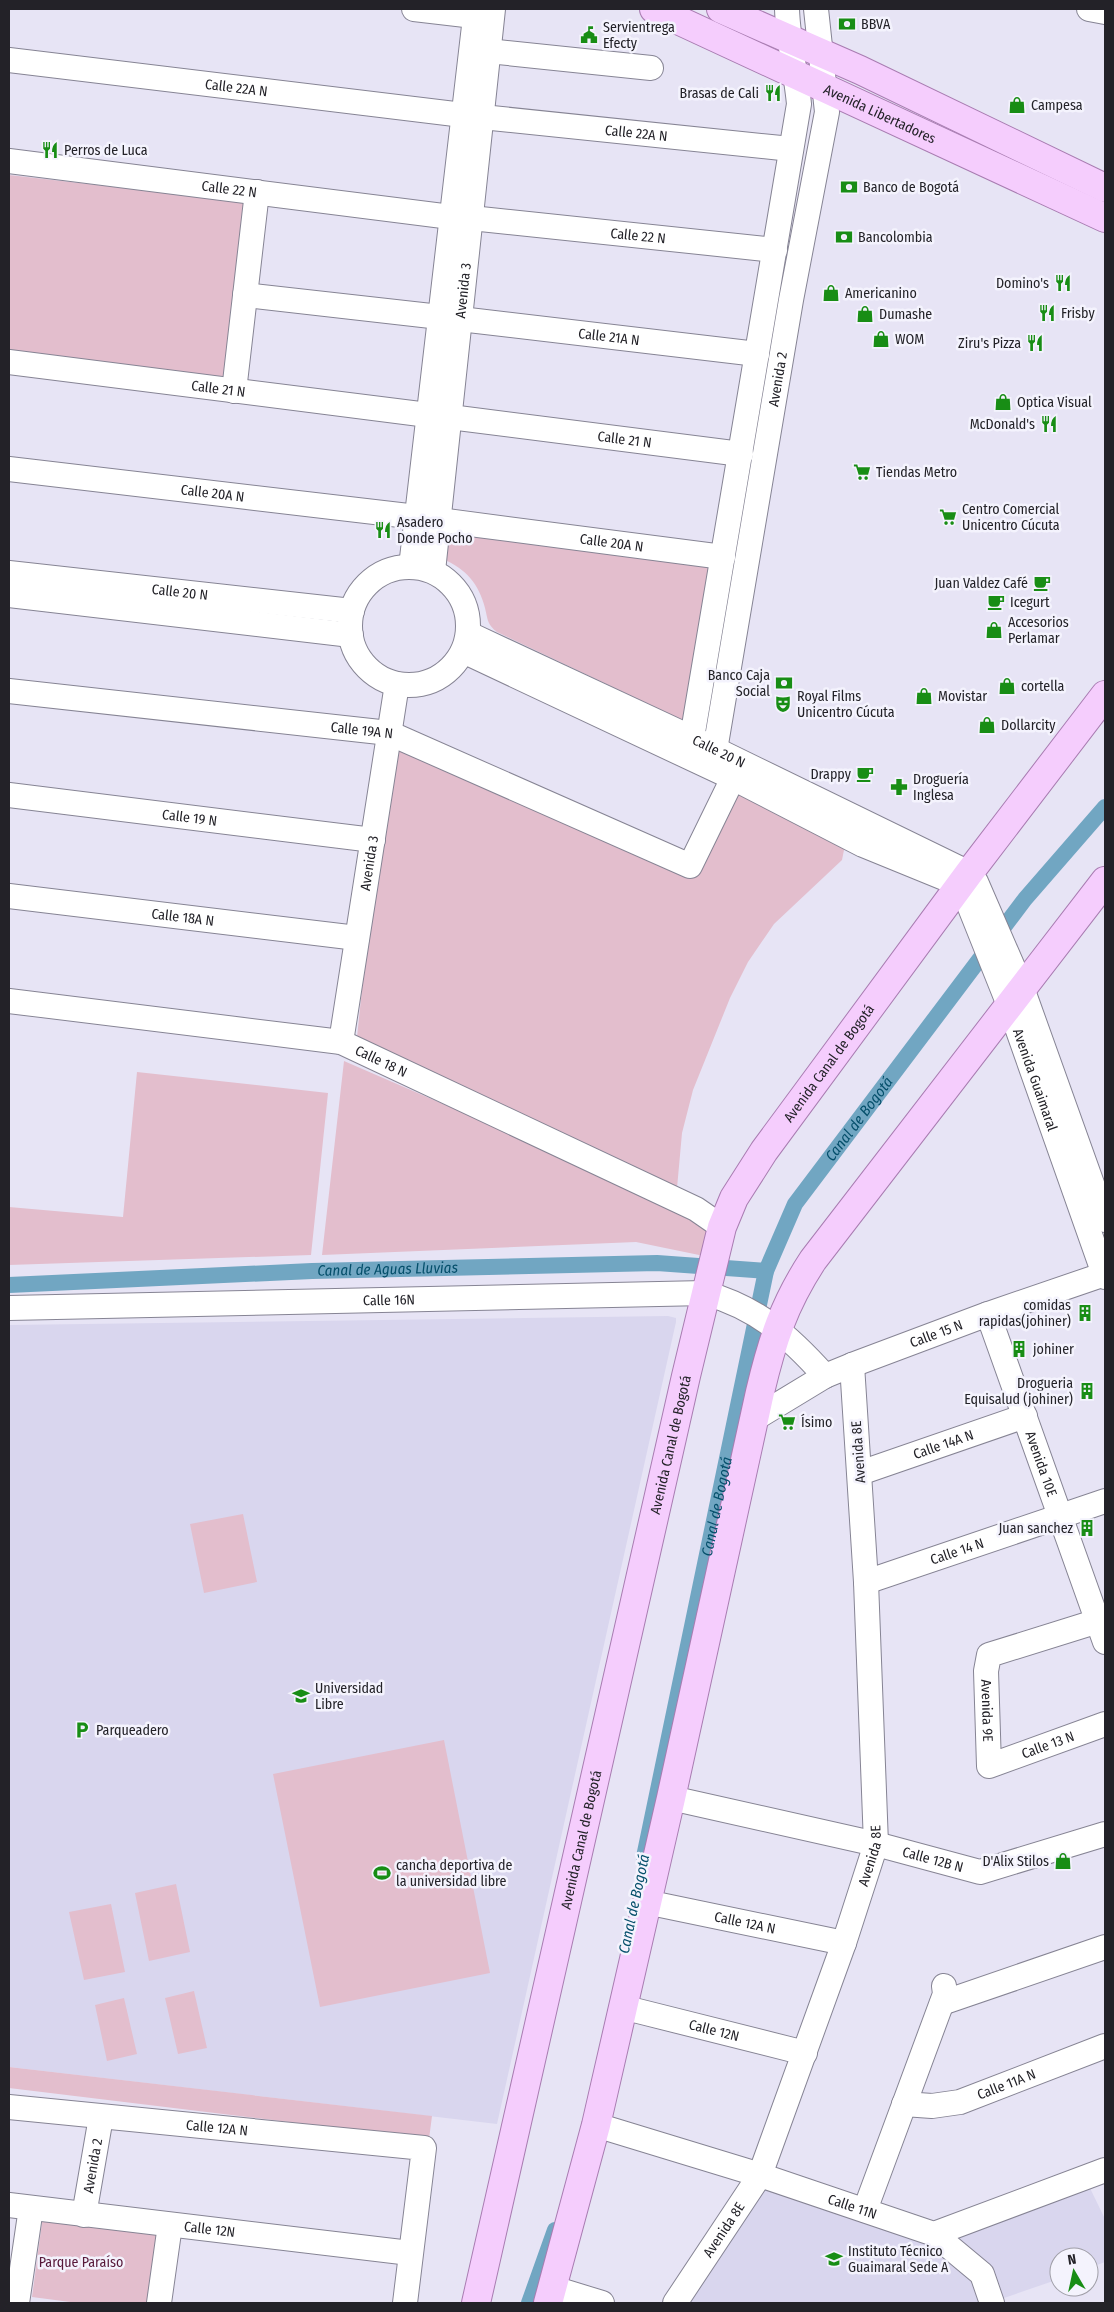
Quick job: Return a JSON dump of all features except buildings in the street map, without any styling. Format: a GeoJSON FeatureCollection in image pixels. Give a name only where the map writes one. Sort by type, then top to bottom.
{"type":"FeatureCollection","features":[{"type":"Feature","properties":{"kind":"main road","name":"Avenida Libertadores"},"geometry":{"type":"LineString","coordinates":[[654,9],[796,73],[1105,218]]}},
{"type":"Feature","properties":{"kind":"main road"},"geometry":{"type":"LineString","coordinates":[[721,9],[821,53],[1105,188]]}},
{"type":"Feature","properties":{"kind":"main road","name":"Avenida Canal de Bogotá"},"geometry":{"type":"LineString","coordinates":[[476,2303],[711,1289],[719,1236],[734,1198],[764,1151],[968,884],[1105,695]]}},
{"type":"Feature","properties":{"kind":"main road"},"geometry":{"type":"LineString","coordinates":[[550,2296],[596,2125],[671,1798],[754,1419],[771,1323],[813,1260],[1013,990],[1105,881]]}},
{"type":"Feature","properties":{"kind":"street"},"geometry":{"type":"LineString","coordinates":[[414,9],[481,11]]}},
{"type":"Feature","properties":{"kind":"street","name":"Avenida 2"},"geometry":{"type":"LineString","coordinates":[[692,738],[799,104],[796,73],[788,38],[787,9]]}},
{"type":"Feature","properties":{"kind":"street","name":"Avenida 2"},"geometry":{"type":"LineString","coordinates":[[715,750],[791,300],[827,112],[826,87],[816,9]]}},
{"type":"Feature","properties":{"kind":"street"},"geometry":{"type":"LineString","coordinates":[[1089,9],[1105,12]]}},
{"type":"Feature","properties":{"kind":"street","name":"Avenida 3"},"geometry":{"type":"LineString","coordinates":[[472,116],[488,51],[481,11]]}},
{"type":"Feature","properties":{"kind":"street","name":"Avenida 3"},"geometry":{"type":"LineString","coordinates":[[422,569],[472,116],[481,11]]}},
{"type":"Feature","properties":{"kind":"street"},"geometry":{"type":"LineString","coordinates":[[488,51],[652,68]]}},
{"type":"Feature","properties":{"kind":"street","name":"Calle 22A N"},"geometry":{"type":"LineString","coordinates":[[9,60],[472,116],[791,149]]}},
{"type":"Feature","properties":{"kind":"street","name":"Calle 22 N"},"geometry":{"type":"LineString","coordinates":[[9,161],[461,217],[775,250]]}},
{"type":"Feature","properties":{"kind":"street"},"geometry":{"type":"LineString","coordinates":[[234,391],[256,192]]}},
{"type":"Feature","properties":{"kind":"street","name":"Calle 21A N"},"geometry":{"type":"LineString","coordinates":[[245,295],[757,354]]}},
{"type":"Feature","properties":{"kind":"street","name":"Calle 21 N"},"geometry":{"type":"LineString","coordinates":[[9,362],[741,454]]}},
{"type":"Feature","properties":{"kind":"street","name":"Calle 20A N"},"geometry":{"type":"LineString","coordinates":[[9,469],[428,519],[723,558]]}},
{"type":"Feature","properties":{"kind":"street"},"geometry":{"type":"LineString","coordinates":[[391,569],[422,569],[450,582],[462,597],[468,615],[466,643],[452,667],[436,679],[417,685],[397,684],[380,678],[366,667],[356,652],[351,635],[352,611],[360,593],[373,579],[391,569]]}},
{"type":"Feature","properties":{"kind":"street","name":"Calle 20 N"},"geometry":{"type":"LineString","coordinates":[[9,573],[352,611]]}},
{"type":"Feature","properties":{"kind":"street","name":"Calle 20 N"},"geometry":{"type":"LineString","coordinates":[[9,595],[351,635]]}},
{"type":"Feature","properties":{"kind":"street","name":"Calle 20 N"},"geometry":{"type":"LineString","coordinates":[[466,643],[692,738],[968,884]]}},
{"type":"Feature","properties":{"kind":"street","name":"Calle 20 N"},"geometry":{"type":"LineString","coordinates":[[466,643],[863,845],[968,884]]}},
{"type":"Feature","properties":{"kind":"street","name":"Avenida 3"},"geometry":{"type":"LineString","coordinates":[[341,1042],[397,684]]}},
{"type":"Feature","properties":{"kind":"street","name":"Calle 19A N"},"geometry":{"type":"LineString","coordinates":[[9,691],[389,733],[690,866],[733,778]]}},
{"type":"Feature","properties":{"kind":"street","name":"Calle 19 N"},"geometry":{"type":"LineString","coordinates":[[9,795],[373,840]]}},
{"type":"Feature","properties":{"kind":"street","name":"Avenida Guaimaral"},"geometry":{"type":"LineString","coordinates":[[968,884],[1013,990],[1105,1220]]}},
{"type":"Feature","properties":{"kind":"street","name":"Calle 18A N"},"geometry":{"type":"LineString","coordinates":[[9,896],[357,938]]}},
{"type":"Feature","properties":{"kind":"street","name":"Avenida Guaimaral"},"geometry":{"type":"LineString","coordinates":[[1013,990],[1105,1275]]}},
{"type":"Feature","properties":{"kind":"street","name":"Calle 18 N"},"geometry":{"type":"LineString","coordinates":[[9,1001],[341,1042],[696,1209],[719,1236]]}},
{"type":"Feature","properties":{"kind":"street","name":"Calle 15 N"},"geometry":{"type":"LineString","coordinates":[[754,1419],[825,1376],[988,1314],[1105,1275]]}},
{"type":"Feature","properties":{"kind":"street","name":"Calle 16N"},"geometry":{"type":"LineString","coordinates":[[9,1308],[711,1289],[771,1323]]}},
{"type":"Feature","properties":{"kind":"street","name":"Avenida 10E"},"geometry":{"type":"LineString","coordinates":[[988,1314],[1102,1631]]}},
{"type":"Feature","properties":{"kind":"street"},"geometry":{"type":"LineString","coordinates":[[771,1323],[825,1376]]}},
{"type":"Feature","properties":{"kind":"street","name":"Avenida 8E"},"geometry":{"type":"LineString","coordinates":[[675,2303],[760,2175],[844,1943],[876,1844],[866,1582],[852,1365]]}},
{"type":"Feature","properties":{"kind":"street","name":"Calle 14A N"},"geometry":{"type":"LineString","coordinates":[[860,1473],[1025,1416]]}},
{"type":"Feature","properties":{"kind":"street","name":"Calle 14 N"},"geometry":{"type":"LineString","coordinates":[[866,1582],[1105,1501]]}},
{"type":"Feature","properties":{"kind":"street","name":"Avenida 9E"},"geometry":{"type":"LineString","coordinates":[[989,1766],[986,1671],[989,1655],[1102,1631]]}},
{"type":"Feature","properties":{"kind":"street","name":"Calle 13 N"},"geometry":{"type":"LineString","coordinates":[[989,1766],[1105,1724]]}},
{"type":"Feature","properties":{"kind":"street","name":"Calle 12B N"},"geometry":{"type":"LineString","coordinates":[[671,1798],[876,1844],[980,1872],[1105,1834]]}},
{"type":"Feature","properties":{"kind":"street","name":"Calle 12A N"},"geometry":{"type":"LineString","coordinates":[[646,1902],[844,1943]]}},
{"type":"Feature","properties":{"kind":"street"},"geometry":{"type":"LineString","coordinates":[[866,2210],[943,1994],[1105,1947]]}},
{"type":"Feature","properties":{"kind":"street","name":"Calle 12N"},"geometry":{"type":"LineString","coordinates":[[622,2007],[805,2053]]}},
{"type":"Feature","properties":{"kind":"street","name":"Calle 11A N"},"geometry":{"type":"LineString","coordinates":[[904,2104],[932,2106],[960,2102],[1105,2046]]}},
{"type":"Feature","properties":{"kind":"street","name":"Calle 12A N"},"geometry":{"type":"LineString","coordinates":[[9,2107],[424,2148],[410,2253]]}},
{"type":"Feature","properties":{"kind":"street","name":"Avenida 2"},"geometry":{"type":"LineString","coordinates":[[84,2215],[101,2117]]}},
{"type":"Feature","properties":{"kind":"street","name":"Calle 11N"},"geometry":{"type":"LineString","coordinates":[[596,2125],[760,2175],[934,2234]]}},
{"type":"Feature","properties":{"kind":"street"},"geometry":{"type":"LineString","coordinates":[[992,2303],[982,2274],[934,2234],[1105,2170]]}},
{"type":"Feature","properties":{"kind":"street"},"geometry":{"type":"LineString","coordinates":[[17,2303],[20,2207]]}},
{"type":"Feature","properties":{"kind":"street","name":"Calle 12N"},"geometry":{"type":"LineString","coordinates":[[20,2207],[410,2253]]}},
{"type":"Feature","properties":{"kind":"street"},"geometry":{"type":"LineString","coordinates":[[159,2303],[170,2225]]}},
{"type":"Feature","properties":{"kind":"street"},"geometry":{"type":"LineString","coordinates":[[404,2303],[410,2253]]}},
{"type":"Feature","properties":{"kind":"street"},"geometry":{"type":"LineString","coordinates":[[550,2296],[602,2303]]}},
{"type":"Feature","properties":{"kind":"shaded area","name":"Universidad Libre"},"geometry":{"type":"Polygon","coordinates":[[[668,1316],[676,1318],[676,1322],[497,2124],[9,2067],[9,1325],[668,1316]]]}},
{"type":"Feature","properties":{"kind":"shaded area"},"geometry":{"type":"Polygon","coordinates":[[[1087,2182],[1105,2219],[1105,2262],[1099,2264],[1099,2247],[1049,2247],[1049,2282],[1001,2299],[948,2234],[1087,2182]]]}},
{"type":"Feature","properties":{"kind":"shaded area","name":"Instituto Técnico Guaimaral Sede A"},"geometry":{"type":"Polygon","coordinates":[[[766,2185],[933,2241],[972,2276],[985,2303],[685,2303],[766,2185]]]}},
{"type":"Feature","properties":{"kind":"green space"},"geometry":{"type":"Polygon","coordinates":[[[9,175],[247,202],[226,380],[9,355],[9,175]]]}},
{"type":"Feature","properties":{"kind":"green space"},"geometry":{"type":"Polygon","coordinates":[[[442,530],[713,566],[686,722],[497,632],[488,622],[482,599],[470,578],[443,559],[442,530]]]}},
{"type":"Feature","properties":{"kind":"green space"},"geometry":{"type":"Polygon","coordinates":[[[388,742],[691,873],[734,785],[845,845],[842,860],[774,924],[748,962],[730,998],[693,1090],[682,1133],[677,1188],[357,1037],[388,742]]]}},
{"type":"Feature","properties":{"kind":"green space"},"geometry":{"type":"Polygon","coordinates":[[[344,1061],[697,1214],[709,1222],[704,1256],[636,1242],[322,1255],[344,1061]]]}},
{"type":"Feature","properties":{"kind":"green space"},"geometry":{"type":"Polygon","coordinates":[[[137,1072],[328,1093],[311,1255],[9,1265],[9,1207],[123,1217],[137,1072]]]}},
{"type":"Feature","properties":{"kind":"green space"},"geometry":{"type":"Polygon","coordinates":[[[243,1514],[257,1582],[204,1593],[190,1524],[243,1514]]]}},
{"type":"Feature","properties":{"kind":"green space","name":"cancha deportiva de la universidad libre"},"geometry":{"type":"Polygon","coordinates":[[[444,1740],[490,1973],[320,2007],[273,1774],[444,1740]]]}},
{"type":"Feature","properties":{"kind":"green space"},"geometry":{"type":"Polygon","coordinates":[[[176,1884],[190,1952],[149,1961],[135,1893],[176,1884]]]}},
{"type":"Feature","properties":{"kind":"green space"},"geometry":{"type":"Polygon","coordinates":[[[111,1904],[125,1972],[84,1980],[69,1912],[111,1904]]]}},
{"type":"Feature","properties":{"kind":"green space"},"geometry":{"type":"Polygon","coordinates":[[[194,1991],[207,2048],[178,2054],[165,1998],[194,1991]]]}},
{"type":"Feature","properties":{"kind":"green space"},"geometry":{"type":"Polygon","coordinates":[[[124,1998],[137,2054],[107,2061],[95,2005],[124,1998]]]}},
{"type":"Feature","properties":{"kind":"green space"},"geometry":{"type":"Polygon","coordinates":[[[9,2067],[432,2116],[429,2139],[9,2088],[9,2067]]]}},
{"type":"Feature","properties":{"kind":"green space","name":"Parque Paraíso"},"geometry":{"type":"Polygon","coordinates":[[[43,2215],[166,2230],[157,2303],[78,2303],[32,2297],[43,2215]]]}},
{"type":"Feature","properties":{"kind":"waterway","name":"Canal de Bogotá"},"geometry":{"type":"LineString","coordinates":[[644,1857],[766,1271],[795,1204],[1025,899],[1105,807]]}},
{"type":"Feature","properties":{"kind":"waterway","name":"Canal de Aguas Lluvias"},"geometry":{"type":"LineString","coordinates":[[9,1285],[312,1271],[657,1263],[766,1271]]}},
{"type":"Feature","properties":{"kind":"waterway","name":"Canal de Bogotá"},"geometry":{"type":"LineString","coordinates":[[529,2303],[555,2230]]}},
{"type":"Feature","properties":{"kind":"place","name":"BBVA"},"geometry":{"type":"Point","coordinates":[847,24]}},
{"type":"Feature","properties":{"kind":"place","name":"Servientrega Efecty"},"geometry":{"type":"Point","coordinates":[589,35]}},
{"type":"Feature","properties":{"kind":"place","name":"Brasas de Cali"},"geometry":{"type":"Point","coordinates":[773,93]}},
{"type":"Feature","properties":{"kind":"place","name":"Campesa"},"geometry":{"type":"Point","coordinates":[1017,105]}},
{"type":"Feature","properties":{"kind":"place","name":"Perros de Luca"},"geometry":{"type":"Point","coordinates":[50,150]}},
{"type":"Feature","properties":{"kind":"place","name":"Banco de Bogotá"},"geometry":{"type":"Point","coordinates":[849,187]}},
{"type":"Feature","properties":{"kind":"place","name":"Bancolombia"},"geometry":{"type":"Point","coordinates":[844,237]}},
{"type":"Feature","properties":{"kind":"place","name":"Domino's"},"geometry":{"type":"Point","coordinates":[1063,283]}},
{"type":"Feature","properties":{"kind":"place","name":"Americanino"},"geometry":{"type":"Point","coordinates":[831,293]}},
{"type":"Feature","properties":{"kind":"place","name":"Frisby"},"geometry":{"type":"Point","coordinates":[1047,313]}},
{"type":"Feature","properties":{"kind":"place","name":"Dumashe"},"geometry":{"type":"Point","coordinates":[865,314]}},
{"type":"Feature","properties":{"kind":"place","name":"WOM"},"geometry":{"type":"Point","coordinates":[881,339]}},
{"type":"Feature","properties":{"kind":"place","name":"Ziru's Pizza"},"geometry":{"type":"Point","coordinates":[1035,343]}},
{"type":"Feature","properties":{"kind":"place","name":"Optica Visual"},"geometry":{"type":"Point","coordinates":[1003,402]}},
{"type":"Feature","properties":{"kind":"place","name":"McDonald's"},"geometry":{"type":"Point","coordinates":[1049,424]}},
{"type":"Feature","properties":{"kind":"place","name":"Tiendas Metro"},"geometry":{"type":"Point","coordinates":[862,472]}},
{"type":"Feature","properties":{"kind":"place","name":"Centro Comercial Unicentro Cúcuta"},"geometry":{"type":"Point","coordinates":[948,517]}},
{"type":"Feature","properties":{"kind":"place","name":"Asadero Donde Pocho"},"geometry":{"type":"Point","coordinates":[383,530]}},
{"type":"Feature","properties":{"kind":"place","name":"Juan Valdez Café"},"geometry":{"type":"Point","coordinates":[1042,583]}},
{"type":"Feature","properties":{"kind":"place","name":"Icegurt"},"geometry":{"type":"Point","coordinates":[996,602]}},
{"type":"Feature","properties":{"kind":"place","name":"Accesorios Perlamar"},"geometry":{"type":"Point","coordinates":[994,630]}},
{"type":"Feature","properties":{"kind":"place","name":"Banco Caja Social"},"geometry":{"type":"Point","coordinates":[784,683]}},
{"type":"Feature","properties":{"kind":"place","name":"cortella"},"geometry":{"type":"Point","coordinates":[1007,686]}},
{"type":"Feature","properties":{"kind":"place","name":"Movistar"},"geometry":{"type":"Point","coordinates":[924,696]}},
{"type":"Feature","properties":{"kind":"place","name":"Royal Films Unicentro Cúcuta"},"geometry":{"type":"Point","coordinates":[783,704]}},
{"type":"Feature","properties":{"kind":"place","name":"Dollarcity"},"geometry":{"type":"Point","coordinates":[987,725]}},
{"type":"Feature","properties":{"kind":"place","name":"Drappy"},"geometry":{"type":"Point","coordinates":[865,774]}},
{"type":"Feature","properties":{"kind":"place","name":"Droguería Inglesa"},"geometry":{"type":"Point","coordinates":[899,787]}},
{"type":"Feature","properties":{"kind":"place","name":"comidas rapidas(johiner)"},"geometry":{"type":"Point","coordinates":[1085,1313]}},
{"type":"Feature","properties":{"kind":"place","name":"johiner"},"geometry":{"type":"Point","coordinates":[1019,1349]}},
{"type":"Feature","properties":{"kind":"place","name":"Drogueria Equisalud (johiner)"},"geometry":{"type":"Point","coordinates":[1087,1391]}},
{"type":"Feature","properties":{"kind":"place","name":"Ísimo"},"geometry":{"type":"Point","coordinates":[787,1422]}},
{"type":"Feature","properties":{"kind":"place","name":"Juan sanchez"},"geometry":{"type":"Point","coordinates":[1087,1528]}},
{"type":"Feature","properties":{"kind":"place","name":"Universidad Libre"},"geometry":{"type":"Point","coordinates":[301,1696]}},
{"type":"Feature","properties":{"kind":"place","name":"Parqueadero"},"geometry":{"type":"Point","coordinates":[82,1730]}},
{"type":"Feature","properties":{"kind":"place","name":"D'Alix Stilos"},"geometry":{"type":"Point","coordinates":[1063,1861]}},
{"type":"Feature","properties":{"kind":"place","name":"cancha deportiva de la universidad libre"},"geometry":{"type":"Point","coordinates":[382,1873]}},
{"type":"Feature","properties":{"kind":"place","name":"Instituto Técnico Guaimaral Sede A"},"geometry":{"type":"Point","coordinates":[834,2259]}}]}
